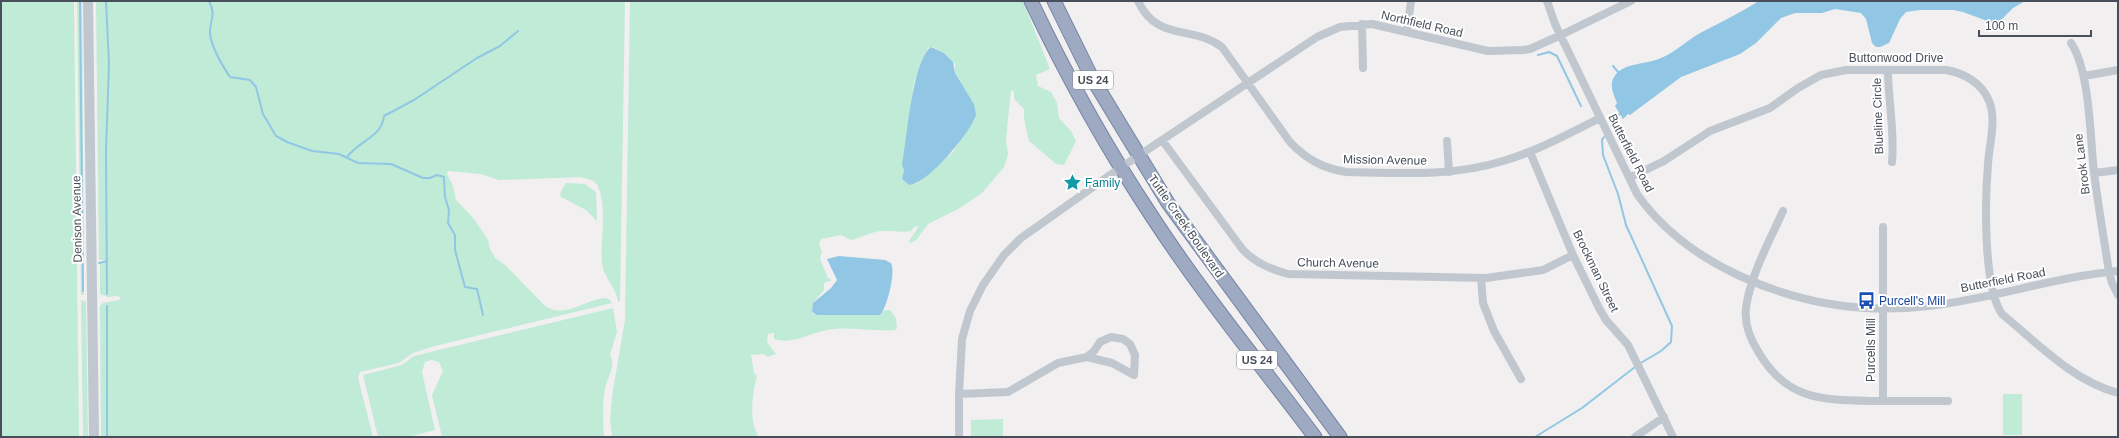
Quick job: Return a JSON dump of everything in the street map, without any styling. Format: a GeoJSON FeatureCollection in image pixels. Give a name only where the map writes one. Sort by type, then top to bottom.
{"type":"FeatureCollection","features":[{"type":"Feature","properties":{"kind":"highway","name":"Tuttle Creek Boulevard"},"geometry":{"type":"LineString","coordinates":[[1031,1],[1060,62],[1120,168],[1151,216],[1198,283],[1315,437]]}},
{"type":"Feature","properties":{"kind":"highway","name":"Tuttle Creek Boulevard"},"geometry":{"type":"LineString","coordinates":[[1054,1],[1092,78],[1138,156],[1168,203],[1211,264],[1340,437]]}},
{"type":"Feature","properties":{"kind":"street","name":"Denison Avenue"},"geometry":{"type":"LineString","coordinates":[[88,1],[94,437]]}},
{"type":"Feature","properties":{"kind":"street","name":"Mission Avenue"},"geometry":{"type":"LineString","coordinates":[[1138,1],[1148,17],[1165,29],[1206,38],[1219,44],[1290,142],[1302,155],[1318,165],[1346,172],[1449,172],[1502,162],[1530,152],[1600,118]]}},
{"type":"Feature","properties":{"kind":"street"},"geometry":{"type":"LineString","coordinates":[[1407,32],[1410,21],[1412,1]]}},
{"type":"Feature","properties":{"kind":"street","name":"Butterfield Road"},"geometry":{"type":"LineString","coordinates":[[1547,1],[1561,35],[1600,118],[1629,178],[1642,200],[1656,218],[1688,247],[1723,268],[1753,282],[1807,300],[1853,307],[1882,309],[1928,306],[2114,272]]}},
{"type":"Feature","properties":{"kind":"street","name":"Northfield Road"},"geometry":{"type":"LineString","coordinates":[[960,437],[959,394],[962,339],[970,311],[982,285],[1004,255],[1021,238],[1120,168],[1248,82],[1328,31],[1362,24],[1384,26],[1488,51],[1530,49],[1631,1]]}},
{"type":"Feature","properties":{"kind":"street"},"geometry":{"type":"LineString","coordinates":[[1362,24],[1363,68]]}},
{"type":"Feature","properties":{"kind":"street","name":"Brook Lane"},"geometry":{"type":"LineString","coordinates":[[2071,43],[2077,52],[2084,76],[2094,173],[2114,272],[2112,283],[2118,295]]}},
{"type":"Feature","properties":{"kind":"street","name":"Buttonwood Drive"},"geometry":{"type":"LineString","coordinates":[[1629,178],[1664,160],[1710,131],[1770,108],[1816,77],[1846,70],[1946,70],[1957,72],[1979,86],[1989,101],[1992,117],[1985,221],[1995,303],[2002,314],[2072,371],[2102,388],[2118,393]]}},
{"type":"Feature","properties":{"kind":"street","name":"Blueline Circle"},"geometry":{"type":"LineString","coordinates":[[1888,70],[1888,98],[1893,146],[1892,162]]}},
{"type":"Feature","properties":{"kind":"street"},"geometry":{"type":"LineString","coordinates":[[2084,76],[2118,70]]}},
{"type":"Feature","properties":{"kind":"street","name":"Church Avenue"},"geometry":{"type":"LineString","coordinates":[[1162,140],[1243,250],[1252,259],[1263,265],[1288,274],[1481,278],[1543,270],[1573,256]]}},
{"type":"Feature","properties":{"kind":"street"},"geometry":{"type":"LineString","coordinates":[[1447,141],[1449,172]]}},
{"type":"Feature","properties":{"kind":"street","name":"Brockman Street"},"geometry":{"type":"LineString","coordinates":[[1530,152],[1573,256],[1599,308],[1606,320],[1628,345],[1673,437]]}},
{"type":"Feature","properties":{"kind":"street"},"geometry":{"type":"LineString","coordinates":[[2094,173],[2118,170]]}},
{"type":"Feature","properties":{"kind":"street"},"geometry":{"type":"LineString","coordinates":[[1783,211],[1753,282],[1746,307],[1748,333],[1773,374],[1795,390],[1816,398],[1883,401],[1948,401]]}},
{"type":"Feature","properties":{"kind":"street","name":"Purcells Mill"},"geometry":{"type":"LineString","coordinates":[[1882,227],[1883,401]]}},
{"type":"Feature","properties":{"kind":"street"},"geometry":{"type":"LineString","coordinates":[[1481,278],[1483,302],[1494,331],[1521,379]]}},
{"type":"Feature","properties":{"kind":"street"},"geometry":{"type":"LineString","coordinates":[[959,394],[1008,392],[1058,363],[1087,357],[1112,363],[1134,375],[1135,360],[1133,349],[1130,344],[1123,339],[1117,337],[1106,339],[1100,342],[1094,351],[1087,357]]}},
{"type":"Feature","properties":{"kind":"street"},"geometry":{"type":"LineString","coordinates":[[1635,437],[1664,417]]}},
{"type":"Feature","properties":{"kind":"green space"},"geometry":{"type":"Polygon","coordinates":[[[1,1],[74,1],[79,437],[1,437],[1,1]]]}},
{"type":"Feature","properties":{"kind":"green space"},"geometry":{"type":"Polygon","coordinates":[[[77,1],[82,1],[84,295],[81,295],[77,1]]]}},
{"type":"Feature","properties":{"kind":"green space"},"geometry":{"type":"Polygon","coordinates":[[[96,1],[625,1],[620,301],[618,302],[615,292],[603,268],[603,208],[599,188],[594,181],[580,177],[499,180],[481,174],[448,171],[447,174],[453,186],[456,200],[474,219],[488,240],[490,249],[495,258],[505,265],[545,306],[560,311],[575,308],[597,299],[609,299],[612,303],[435,346],[413,353],[399,363],[360,372],[358,378],[373,437],[101,437],[100,306],[103,303],[119,300],[121,298],[118,296],[108,297],[100,294],[100,263],[105,262],[105,260],[99,260],[96,1]]]}},
{"type":"Feature","properties":{"kind":"green space"},"geometry":{"type":"Polygon","coordinates":[[[630,1],[1023,1],[1050,69],[1036,75],[1038,86],[1051,92],[1057,103],[1059,118],[1071,131],[1076,141],[1064,165],[1056,164],[1029,141],[1024,119],[1024,109],[1014,99],[1014,92],[1011,90],[1006,139],[1008,154],[1004,167],[982,193],[958,209],[928,224],[916,240],[910,243],[909,241],[919,226],[914,227],[911,231],[878,232],[851,240],[841,235],[821,239],[819,244],[822,252],[820,259],[828,278],[832,280],[824,283],[824,290],[814,303],[812,310],[813,314],[880,315],[884,310],[890,310],[896,318],[897,328],[895,330],[836,329],[820,331],[788,341],[774,339],[774,333],[768,334],[767,342],[776,354],[767,357],[764,354],[751,355],[754,373],[757,376],[753,393],[752,416],[753,424],[758,437],[612,437],[610,418],[613,390],[625,320],[630,1]],[[933,47],[928,48],[921,61],[913,87],[911,111],[902,165],[904,170],[902,179],[909,185],[916,184],[953,152],[975,118],[974,104],[955,73],[955,64],[944,53],[933,47]]]}},
{"type":"Feature","properties":{"kind":"green space"},"geometry":{"type":"Polygon","coordinates":[[[567,183],[585,184],[596,192],[597,221],[586,210],[561,197],[560,194],[567,183]]]}},
{"type":"Feature","properties":{"kind":"green space"},"geometry":{"type":"Polygon","coordinates":[[[81,300],[86,302],[88,437],[83,437],[81,300]]]}},
{"type":"Feature","properties":{"kind":"green space"},"geometry":{"type":"Polygon","coordinates":[[[613,308],[617,332],[610,355],[612,358],[612,366],[604,396],[604,437],[442,437],[432,395],[443,371],[439,362],[431,360],[425,362],[422,372],[435,430],[408,437],[378,437],[363,375],[402,365],[414,356],[613,308]]]}},
{"type":"Feature","properties":{"kind":"green space"},"geometry":{"type":"Polygon","coordinates":[[[2003,394],[2022,394],[2022,435],[2003,435],[2003,394]]]}},
{"type":"Feature","properties":{"kind":"green space"},"geometry":{"type":"Polygon","coordinates":[[[1003,419],[1003,437],[971,437],[971,420],[1003,419]]]}},
{"type":"Feature","properties":{"kind":"water"},"geometry":{"type":"Polygon","coordinates":[[[1759,1],[2025,1],[2013,8],[2001,20],[1990,22],[1954,10],[1920,10],[1906,12],[1900,19],[1889,43],[1880,47],[1876,47],[1872,43],[1866,19],[1861,13],[1835,9],[1822,13],[1795,13],[1781,18],[1756,43],[1740,54],[1681,77],[1623,119],[1615,106],[1617,103],[1612,85],[1612,81],[1620,70],[1656,60],[1677,49],[1697,35],[1759,1]]]}},
{"type":"Feature","properties":{"kind":"water"},"geometry":{"type":"Polygon","coordinates":[[[931,47],[944,53],[953,62],[955,73],[974,104],[976,115],[957,145],[937,167],[927,176],[909,185],[902,179],[904,170],[902,165],[911,102],[919,68],[925,55],[931,47]]]}},
{"type":"Feature","properties":{"kind":"water"},"geometry":{"type":"Polygon","coordinates":[[[839,256],[885,260],[891,263],[892,282],[883,311],[880,315],[817,315],[812,312],[813,303],[831,288],[837,280],[827,259],[839,256]]]}},
{"type":"Feature","properties":{"kind":"waterway"},"geometry":{"type":"LineString","coordinates":[[80,1],[83,291]]}},
{"type":"Feature","properties":{"kind":"waterway"},"geometry":{"type":"LineString","coordinates":[[106,1],[109,64],[106,150],[107,294]]}},
{"type":"Feature","properties":{"kind":"waterway"},"geometry":{"type":"LineString","coordinates":[[209,1],[213,15],[210,34],[218,57],[230,77],[250,80],[256,87],[263,114],[276,136],[287,142],[312,151],[339,154],[358,163],[391,164],[423,178],[430,178],[437,175],[444,177],[445,197],[449,210],[448,223],[455,235],[455,250],[465,287],[477,289],[483,315]]}},
{"type":"Feature","properties":{"kind":"waterway"},"geometry":{"type":"LineString","coordinates":[[347,157],[358,146],[375,134],[379,129],[384,116],[414,100],[477,58],[500,46],[518,31]]}},
{"type":"Feature","properties":{"kind":"waterway"},"geometry":{"type":"LineString","coordinates":[[1538,55],[1549,52],[1557,56],[1581,106]]}},
{"type":"Feature","properties":{"kind":"waterway"},"geometry":{"type":"LineString","coordinates":[[1613,66],[1618,72]]}},
{"type":"Feature","properties":{"kind":"waterway"},"geometry":{"type":"LineString","coordinates":[[1611,126],[1620,113]]}},
{"type":"Feature","properties":{"kind":"waterway"},"geometry":{"type":"LineString","coordinates":[[1604,137],[1602,140],[1603,155],[1618,194],[1626,225],[1672,326],[1671,342],[1661,351],[1639,364]]}},
{"type":"Feature","properties":{"kind":"waterway"},"geometry":{"type":"LineString","coordinates":[[99,263],[107,261]]}},
{"type":"Feature","properties":{"kind":"waterway"},"geometry":{"type":"LineString","coordinates":[[107,306],[107,437]]}},
{"type":"Feature","properties":{"kind":"waterway"},"geometry":{"type":"LineString","coordinates":[[1535,437],[1582,408],[1635,367]]}},
{"type":"Feature","properties":{"kind":"place","name":"Family"},"geometry":{"type":"Point","coordinates":[1072,183]}},
{"type":"Feature","properties":{"kind":"place","name":"Purcell's Mill"},"geometry":{"type":"Point","coordinates":[1866,301]}}]}
